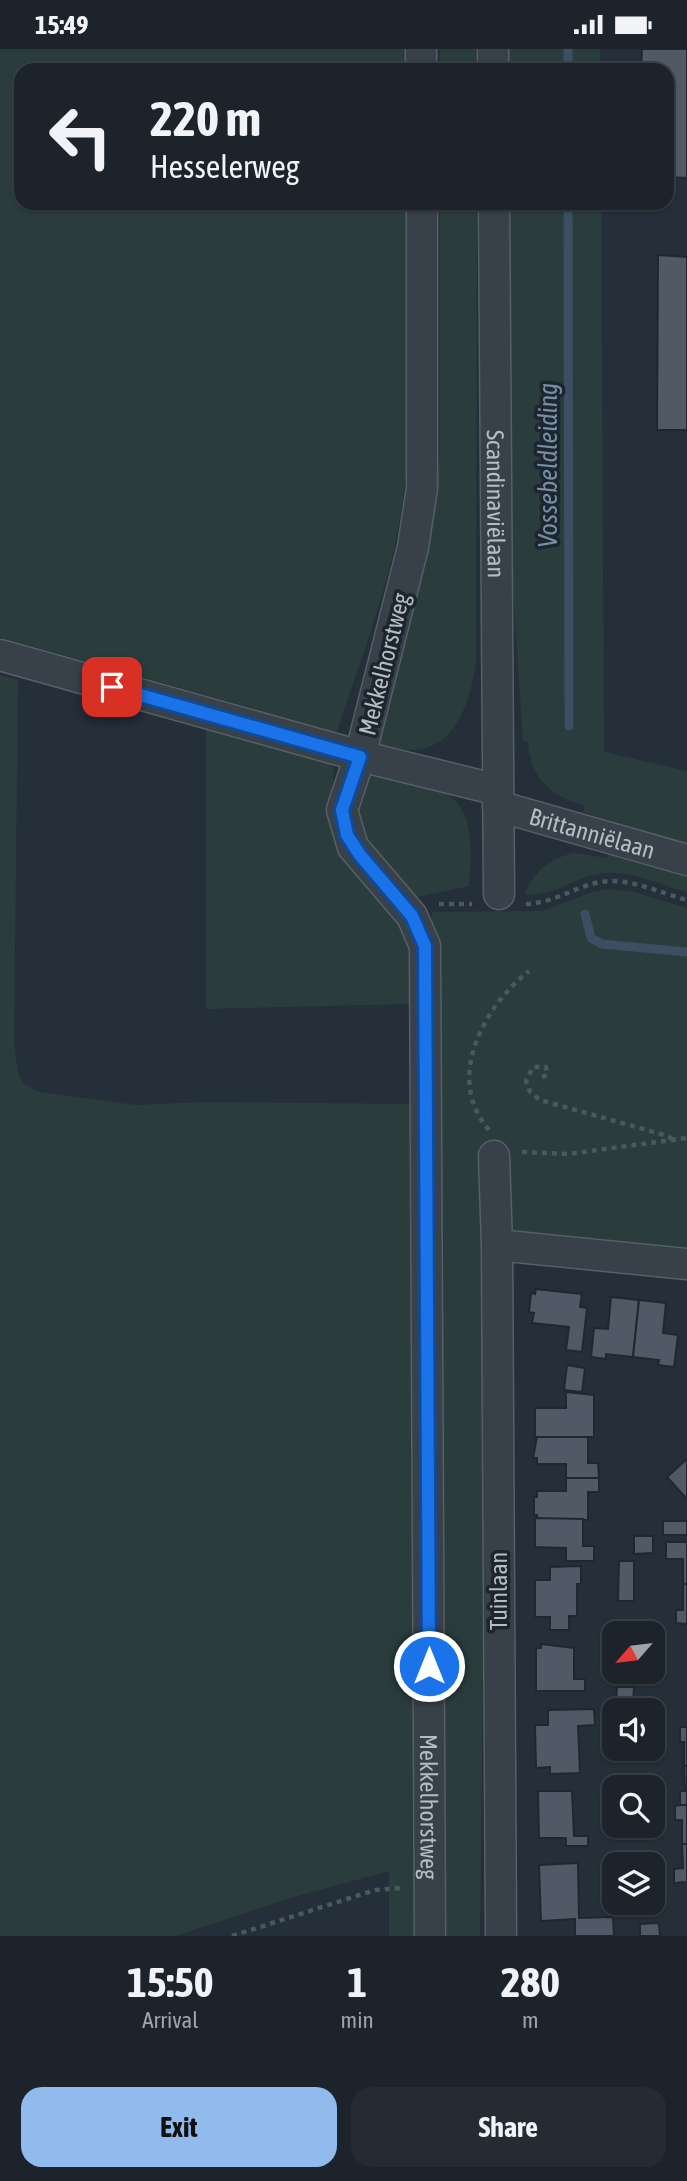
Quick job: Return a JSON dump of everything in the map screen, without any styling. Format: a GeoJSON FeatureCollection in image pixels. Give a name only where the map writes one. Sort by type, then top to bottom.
{"type":"FeatureCollection","features":[{"type":"Feature","properties":{"kind":"street","name":"Mekkelhorstweg"},"geometry":{"type":"LineString","coordinates":[[422,210],[422,488],[413,547],[360,757],[342,810],[347,835],[360,855],[412,916],[425,946],[430,1936]]}},
{"type":"Feature","properties":{"kind":"street","name":"Scandinaviëlaan"},"geometry":{"type":"LineString","coordinates":[[494,210],[498,798]]}},
{"type":"Feature","properties":{"kind":"street","name":"Brittanniëlaan"},"geometry":{"type":"LineString","coordinates":[[0,655],[498,798],[687,860]]}},
{"type":"Feature","properties":{"kind":"street"},"geometry":{"type":"LineString","coordinates":[[498,798],[500,901]]}},
{"type":"Feature","properties":{"kind":"street","name":"Tuinlaan"},"geometry":{"type":"LineString","coordinates":[[501,1936],[497,1245],[502,1147]]}},
{"type":"Feature","properties":{"kind":"street"},"geometry":{"type":"LineString","coordinates":[[497,1245],[687,1263]]}},
{"type":"Feature","properties":{"kind":"path"},"geometry":{"type":"LineString","coordinates":[[412,916],[440,904],[551,901],[607,881],[627,882],[687,900]]}},
{"type":"Feature","properties":{"kind":"path"},"geometry":{"type":"LineString","coordinates":[[529,971],[514,983],[492,1011],[472,1046],[471,1094],[480,1119],[502,1147],[525,1154],[568,1154],[687,1138]]}},
{"type":"Feature","properties":{"kind":"path"},"geometry":{"type":"LineString","coordinates":[[541,1077],[547,1075],[547,1067],[533,1067],[526,1081],[530,1092],[540,1100],[668,1136],[675,1141]]}},
{"type":"Feature","properties":{"kind":"path"},"geometry":{"type":"LineString","coordinates":[[232,1936],[375,1890],[430,1888]]}},
{"type":"Feature","properties":{"kind":"green space"},"geometry":{"type":"Polygon","coordinates":[[[0,49],[408,49],[409,63],[14,63],[14,210],[409,210],[410,420],[402,507],[382,595],[337,732],[0,637],[0,49]]]}},
{"type":"Feature","properties":{"kind":"green space"},"geometry":{"type":"Polygon","coordinates":[[[440,49],[476,49],[476,63],[440,63],[440,49]]]}},
{"type":"Feature","properties":{"kind":"green space"},"geometry":{"type":"Polygon","coordinates":[[[509,49],[600,49],[600,63],[509,63],[509,49]]]}},
{"type":"Feature","properties":{"kind":"green space"},"geometry":{"type":"Polygon","coordinates":[[[440,210],[477,210],[476,664],[465,707],[450,732],[427,748],[406,750],[373,743],[426,546],[440,457],[440,210]]]}},
{"type":"Feature","properties":{"kind":"green space"},"geometry":{"type":"Polygon","coordinates":[[[510,210],[601,210],[604,752],[687,771],[687,845],[583,812],[585,806],[552,791],[538,775],[533,766],[528,741],[523,741],[511,558],[510,210]]]}},
{"type":"Feature","properties":{"kind":"green space"},"geometry":{"type":"Polygon","coordinates":[[[0,675],[18,680],[14,1042],[18,1073],[23,1083],[39,1092],[135,1105],[204,1102],[415,1104],[421,1936],[389,1936],[389,1871],[297,1896],[175,1936],[0,1936],[0,675]]]}},
{"type":"Feature","properties":{"kind":"green space"},"geometry":{"type":"Polygon","coordinates":[[[206,729],[325,760],[334,769],[330,819],[397,911],[412,948],[411,1004],[206,1009],[206,729]]]}},
{"type":"Feature","properties":{"kind":"green space"},"geometry":{"type":"Polygon","coordinates":[[[367,773],[420,784],[453,799],[463,811],[469,829],[469,886],[412,898],[376,856],[353,819],[367,773]]]}},
{"type":"Feature","properties":{"kind":"green space"},"geometry":{"type":"Polygon","coordinates":[[[575,853],[607,858],[609,853],[687,876],[687,892],[631,875],[609,873],[597,874],[544,893],[525,895],[533,879],[544,867],[558,858],[575,853]]]}},
{"type":"Feature","properties":{"kind":"green space"},"geometry":{"type":"Polygon","coordinates":[[[609,889],[635,892],[687,908],[687,1249],[543,1233],[542,1241],[488,1253],[480,1936],[437,1936],[432,912],[542,911],[592,892],[609,889]]]}},
{"type":"Feature","properties":{"kind":"building"},"geometry":{"type":"Polygon","coordinates":[[[642,49],[687,49],[687,178],[674,177],[674,63],[641,63],[642,49]]]}},
{"type":"Feature","properties":{"kind":"building"},"geometry":{"type":"Polygon","coordinates":[[[658,255],[687,257],[687,430],[657,430],[658,255]]]}},
{"type":"Feature","properties":{"kind":"building"},"geometry":{"type":"Polygon","coordinates":[[[536,1289],[582,1294],[580,1307],[587,1308],[582,1352],[566,1350],[569,1327],[532,1323],[534,1313],[529,1312],[531,1293],[535,1294],[536,1289]]]}},
{"type":"Feature","properties":{"kind":"building"},"geometry":{"type":"Polygon","coordinates":[[[611,1297],[639,1300],[633,1357],[606,1354],[606,1359],[591,1357],[594,1328],[608,1329],[611,1297]]]}},
{"type":"Feature","properties":{"kind":"building"},"geometry":{"type":"Polygon","coordinates":[[[639,1300],[666,1303],[663,1333],[678,1335],[674,1367],[658,1365],[659,1360],[633,1357],[639,1300]]]}},
{"type":"Feature","properties":{"kind":"building"},"geometry":{"type":"Polygon","coordinates":[[[567,1365],[585,1368],[582,1392],[564,1390],[567,1365]]]}},
{"type":"Feature","properties":{"kind":"building"},"geometry":{"type":"Polygon","coordinates":[[[566,1392],[594,1395],[594,1437],[535,1437],[535,1408],[566,1408],[566,1392]]]}},
{"type":"Feature","properties":{"kind":"building"},"geometry":{"type":"Polygon","coordinates":[[[537,1437],[588,1437],[588,1463],[598,1463],[599,1478],[566,1478],[566,1464],[537,1464],[537,1458],[533,1458],[537,1437]]]}},
{"type":"Feature","properties":{"kind":"building"},"geometry":{"type":"Polygon","coordinates":[[[687,1459],[687,1499],[667,1477],[687,1459]]]}},
{"type":"Feature","properties":{"kind":"building"},"geometry":{"type":"Polygon","coordinates":[[[566,1478],[599,1478],[599,1492],[588,1492],[588,1520],[537,1519],[537,1515],[534,1515],[534,1497],[537,1497],[537,1491],[566,1491],[566,1478]]]}},
{"type":"Feature","properties":{"kind":"building"},"geometry":{"type":"Polygon","coordinates":[[[535,1518],[583,1519],[583,1546],[594,1546],[594,1561],[566,1561],[566,1548],[535,1547],[535,1518]]]}},
{"type":"Feature","properties":{"kind":"building"},"geometry":{"type":"Polygon","coordinates":[[[663,1521],[687,1521],[687,1535],[663,1535],[663,1521]]]}},
{"type":"Feature","properties":{"kind":"building"},"geometry":{"type":"Polygon","coordinates":[[[634,1536],[653,1536],[653,1553],[634,1554],[634,1536]]]}},
{"type":"Feature","properties":{"kind":"building"},"geometry":{"type":"Polygon","coordinates":[[[666,1542],[687,1542],[687,1584],[683,1584],[683,1559],[666,1559],[666,1542]]]}},
{"type":"Feature","properties":{"kind":"building"},"geometry":{"type":"Polygon","coordinates":[[[619,1561],[634,1561],[634,1601],[618,1601],[619,1561]]]}},
{"type":"Feature","properties":{"kind":"building"},"geometry":{"type":"Polygon","coordinates":[[[581,1566],[581,1584],[577,1584],[577,1616],[569,1616],[569,1630],[550,1630],[550,1617],[535,1617],[535,1580],[550,1580],[550,1567],[581,1566]]]}},
{"type":"Feature","properties":{"kind":"building"},"geometry":{"type":"Polygon","coordinates":[[[683,1584],[687,1584],[687,1624],[676,1623],[676,1610],[683,1610],[683,1584]]]}},
{"type":"Feature","properties":{"kind":"building"},"geometry":{"type":"Polygon","coordinates":[[[541,1644],[574,1648],[574,1679],[585,1679],[585,1691],[536,1691],[536,1648],[541,1648],[541,1644]]]}},
{"type":"Feature","properties":{"kind":"building"},"geometry":{"type":"Polygon","coordinates":[[[617,1687],[634,1687],[633,1698],[616,1698],[617,1687]]]}},
{"type":"Feature","properties":{"kind":"building"},"geometry":{"type":"Polygon","coordinates":[[[594,1709],[595,1725],[578,1726],[580,1773],[550,1774],[550,1767],[536,1768],[535,1725],[548,1725],[548,1710],[594,1709]]]}},
{"type":"Feature","properties":{"kind":"building"},"geometry":{"type":"Polygon","coordinates":[[[680,1727],[687,1727],[687,1766],[684,1766],[684,1742],[680,1742],[680,1727]]]}},
{"type":"Feature","properties":{"kind":"building"},"geometry":{"type":"Polygon","coordinates":[[[684,1766],[687,1766],[687,1805],[680,1805],[680,1791],[685,1791],[684,1766]]]}},
{"type":"Feature","properties":{"kind":"building"},"geometry":{"type":"Polygon","coordinates":[[[538,1791],[572,1791],[574,1836],[588,1836],[588,1846],[566,1846],[566,1838],[539,1838],[538,1791]]]}},
{"type":"Feature","properties":{"kind":"building"},"geometry":{"type":"Polygon","coordinates":[[[687,1805],[687,1844],[682,1844],[682,1820],[675,1820],[675,1806],[687,1805]]]}},
{"type":"Feature","properties":{"kind":"building"},"geometry":{"type":"Polygon","coordinates":[[[682,1844],[687,1844],[687,1882],[674,1883],[674,1869],[683,1868],[682,1844]]]}},
{"type":"Feature","properties":{"kind":"building"},"geometry":{"type":"Polygon","coordinates":[[[578,1863],[579,1918],[613,1917],[614,1936],[575,1936],[575,1919],[541,1921],[539,1865],[578,1863]]]}},
{"type":"Feature","properties":{"kind":"building"},"geometry":{"type":"Polygon","coordinates":[[[659,1923],[660,1936],[640,1936],[640,1924],[659,1923]]]}},
{"type":"Feature","properties":{"kind":"waterway","name":"Vossebeldleiding"},"geometry":{"type":"LineString","coordinates":[[568,49],[568,63]]}},
{"type":"Feature","properties":{"kind":"waterway","name":"Vossebeldleiding"},"geometry":{"type":"LineString","coordinates":[[568,210],[569,726]]}},
{"type":"Feature","properties":{"kind":"waterway","name":"Vossebeldleiding"},"geometry":{"type":"LineString","coordinates":[[585,914],[591,938],[602,944],[687,952]]}},
{"type":"Feature","properties":{"kind":"route"},"geometry":{"type":"LineString","coordinates":[[112,687],[360,757],[342,810],[347,835],[353,847],[377,872],[419,926],[425,946],[429,1666]]}}]}
